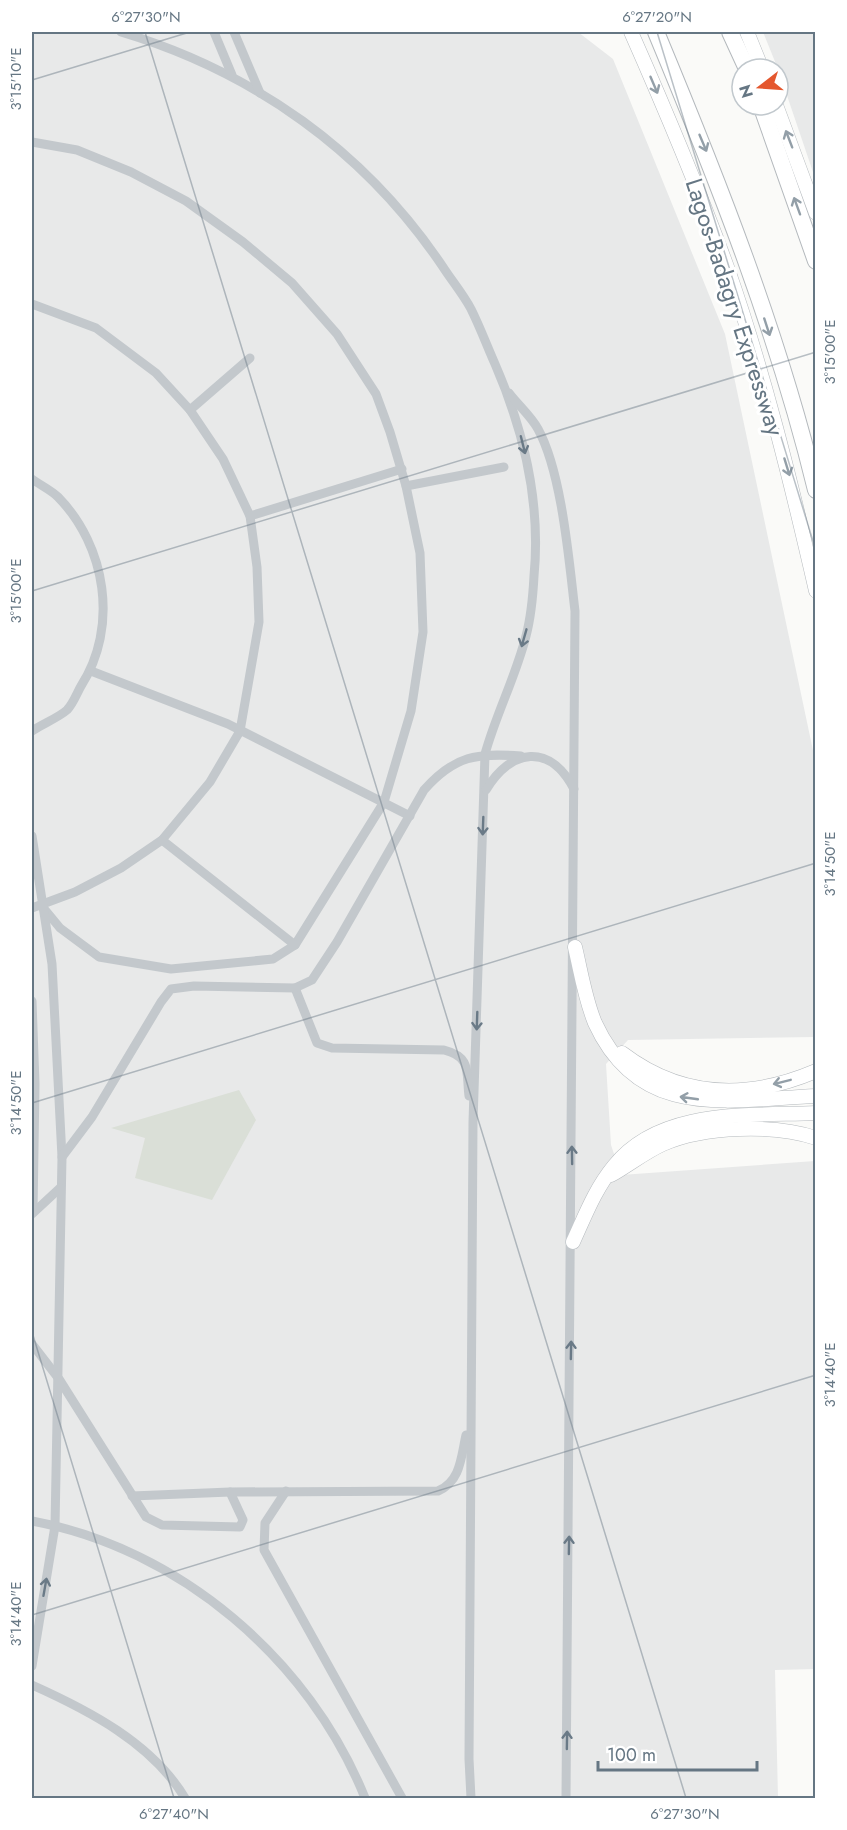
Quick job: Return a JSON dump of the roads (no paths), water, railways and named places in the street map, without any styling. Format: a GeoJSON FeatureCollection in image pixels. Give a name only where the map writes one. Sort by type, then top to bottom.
{"type":"FeatureCollection","features":[{"type":"Feature","properties":{"kind":"highway","name":"Lagos-Badagry Expressway"},"geometry":{"type":"LineString","coordinates":[[656,32],[708,156],[748,265],[816,490]]}},
{"type":"Feature","properties":{"kind":"highway"},"geometry":{"type":"LineString","coordinates":[[730,32],[741,57]]}},
{"type":"Feature","properties":{"kind":"highway"},"geometry":{"type":"LineString","coordinates":[[765,117],[816,261]]}},
{"type":"Feature","properties":{"kind":"main road","name":"Lagos-Badagry Expressway"},"geometry":{"type":"LineString","coordinates":[[631,32],[682,149],[727,269],[790,477],[816,591]]}},
{"type":"Feature","properties":{"kind":"main road"},"geometry":{"type":"LineString","coordinates":[[751,34],[758,57]]}},
{"type":"Feature","properties":{"kind":"main road"},"geometry":{"type":"LineString","coordinates":[[780,117],[816,213]]}},
{"type":"Feature","properties":{"kind":"main road"},"geometry":{"type":"LineString","coordinates":[[575,947],[591,1011],[604,1039],[632,1073],[661,1092],[706,1100],[816,1096]]}},
{"type":"Feature","properties":{"kind":"main road"},"geometry":{"type":"LineString","coordinates":[[604,1039],[641,1066],[683,1086],[748,1089],[775,1084],[816,1071]]}},
{"type":"Feature","properties":{"kind":"main road"},"geometry":{"type":"LineString","coordinates":[[573,1242],[604,1179],[631,1148],[661,1131],[698,1121],[816,1113]]}},
{"type":"Feature","properties":{"kind":"main road"},"geometry":{"type":"LineString","coordinates":[[604,1179],[666,1143],[704,1133],[772,1130],[816,1138]]}},
{"type":"Feature","properties":{"kind":"street"},"geometry":{"type":"LineString","coordinates":[[120,32],[155,42],[232,75],[321,134],[377,183],[422,236],[471,308],[506,389],[531,477],[535,525],[534,575],[526,636],[494,721],[485,754],[473,1122],[471,1798]]}},
{"type":"Feature","properties":{"kind":"street"},"geometry":{"type":"LineString","coordinates":[[214,32],[232,75]]}},
{"type":"Feature","properties":{"kind":"street"},"geometry":{"type":"LineString","coordinates":[[234,32],[261,96]]}},
{"type":"Feature","properties":{"kind":"street"},"geometry":{"type":"LineString","coordinates":[[32,142],[77,150],[131,172],[186,201],[243,242],[292,284],[337,334],[376,394],[402,469],[420,553],[423,632],[411,711],[384,802],[295,945],[273,959],[171,969],[99,957],[60,928],[36,906]]}},
{"type":"Feature","properties":{"kind":"street"},"geometry":{"type":"LineString","coordinates":[[32,304],[96,327],[156,373],[190,410],[223,459],[250,516],[257,567],[259,622],[240,731],[210,782],[162,840],[121,868],[75,892],[36,906]]}},
{"type":"Feature","properties":{"kind":"street"},"geometry":{"type":"LineString","coordinates":[[190,410],[250,358]]}},
{"type":"Feature","properties":{"kind":"street"},"geometry":{"type":"LineString","coordinates":[[506,389],[538,429],[561,510],[576,611],[573,1242],[566,1798]]}},
{"type":"Feature","properties":{"kind":"street"},"geometry":{"type":"LineString","coordinates":[[406,486],[504,467]]}},
{"type":"Feature","properties":{"kind":"street"},"geometry":{"type":"LineString","coordinates":[[250,516],[402,469]]}},
{"type":"Feature","properties":{"kind":"street"},"geometry":{"type":"LineString","coordinates":[[32,479],[56,495],[76,517],[92,547],[104,609],[100,642],[91,671],[67,709],[32,731]]}},
{"type":"Feature","properties":{"kind":"street"},"geometry":{"type":"LineString","coordinates":[[91,671],[240,731],[410,816]]}},
{"type":"Feature","properties":{"kind":"street"},"geometry":{"type":"LineString","coordinates":[[62,1156],[92,1117],[171,989],[194,986],[295,988],[312,980],[424,790],[436,777],[460,761],[485,754],[538,757],[559,767],[576,791]]}},
{"type":"Feature","properties":{"kind":"street"},"geometry":{"type":"LineString","coordinates":[[484,792],[501,769],[521,756]]}},
{"type":"Feature","properties":{"kind":"street"},"geometry":{"type":"LineString","coordinates":[[32,836],[36,906],[52,964],[62,1156],[55,1526],[32,1666]]}},
{"type":"Feature","properties":{"kind":"street"},"geometry":{"type":"LineString","coordinates":[[162,840],[295,945]]}},
{"type":"Feature","properties":{"kind":"street"},"geometry":{"type":"LineString","coordinates":[[295,988],[313,1035],[324,1046],[444,1050],[455,1053],[467,1066],[473,1122]]}},
{"type":"Feature","properties":{"kind":"street"},"geometry":{"type":"LineString","coordinates":[[32,1001],[35,1084],[32,1213]]}},
{"type":"Feature","properties":{"kind":"street"},"geometry":{"type":"LineString","coordinates":[[32,1213],[60,1188]]}},
{"type":"Feature","properties":{"kind":"street"},"geometry":{"type":"LineString","coordinates":[[32,1344],[44,1356],[146,1517],[154,1523],[240,1527],[243,1520],[230,1492]]}},
{"type":"Feature","properties":{"kind":"street"},"geometry":{"type":"LineString","coordinates":[[132,1496],[286,1491],[438,1491],[447,1487],[457,1473],[471,1416]]}},
{"type":"Feature","properties":{"kind":"street"},"geometry":{"type":"LineString","coordinates":[[286,1491],[265,1523],[264,1550],[402,1798]]}},
{"type":"Feature","properties":{"kind":"street"},"geometry":{"type":"LineString","coordinates":[[32,1521],[55,1526],[114,1548],[172,1575],[221,1608],[270,1650],[314,1705],[354,1770],[365,1798]]}},
{"type":"Feature","properties":{"kind":"street"},"geometry":{"type":"LineString","coordinates":[[32,1685],[77,1705],[107,1723],[132,1742],[185,1798]]}}]}
